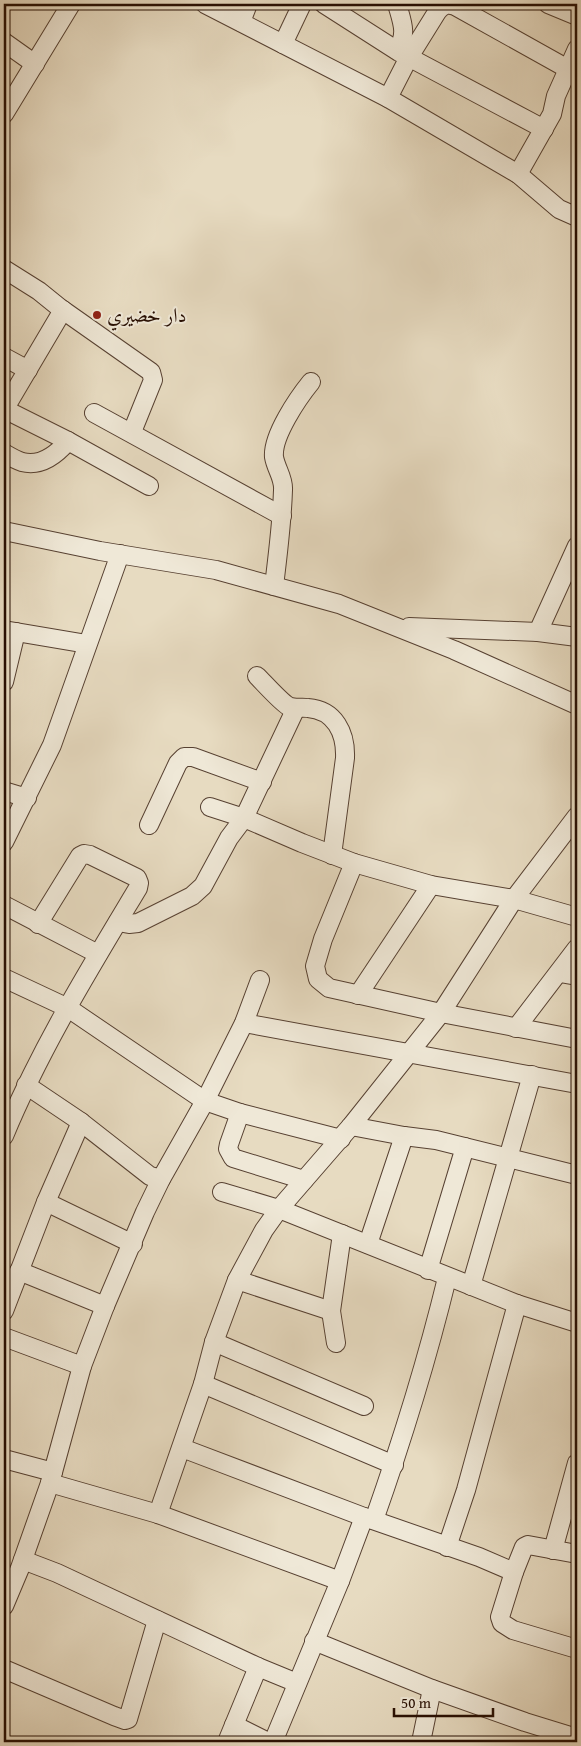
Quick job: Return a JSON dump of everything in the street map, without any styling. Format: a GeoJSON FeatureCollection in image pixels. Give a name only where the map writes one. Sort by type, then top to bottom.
{"type":"FeatureCollection","features":[{"type":"Feature","properties":{"kind":"street"},"geometry":{"type":"LineString","coordinates":[[205,4],[388,98],[518,174],[559,209],[577,217]]}},
{"type":"Feature","properties":{"kind":"street"},"geometry":{"type":"LineString","coordinates":[[241,22],[248,4]]}},
{"type":"Feature","properties":{"kind":"street"},"geometry":{"type":"LineString","coordinates":[[283,44],[302,4]]}},
{"type":"Feature","properties":{"kind":"street"},"geometry":{"type":"LineString","coordinates":[[324,4],[403,54],[544,129]]}},
{"type":"Feature","properties":{"kind":"street"},"geometry":{"type":"LineString","coordinates":[[388,98],[403,54],[404,35],[397,4]]}},
{"type":"Feature","properties":{"kind":"street"},"geometry":{"type":"LineString","coordinates":[[403,54],[440,8],[450,4],[568,69]]}},
{"type":"Feature","properties":{"kind":"street"},"geometry":{"type":"LineString","coordinates":[[548,4],[577,16]]}},
{"type":"Feature","properties":{"kind":"street"},"geometry":{"type":"LineString","coordinates":[[4,114],[35,64],[64,7]]}},
{"type":"Feature","properties":{"kind":"street"},"geometry":{"type":"LineString","coordinates":[[4,42],[35,64]]}},
{"type":"Feature","properties":{"kind":"street"},"geometry":{"type":"LineString","coordinates":[[518,174],[552,114],[556,96],[577,50]]}},
{"type":"Feature","properties":{"kind":"street"},"geometry":{"type":"LineString","coordinates":[[4,268],[151,372],[153,380],[132,432]]}},
{"type":"Feature","properties":{"kind":"street"},"geometry":{"type":"LineString","coordinates":[[62,310],[4,409],[68,441],[149,486]]}},
{"type":"Feature","properties":{"kind":"street"},"geometry":{"type":"LineString","coordinates":[[4,357],[28,370]]}},
{"type":"Feature","properties":{"kind":"street"},"geometry":{"type":"LineString","coordinates":[[274,586],[284,484],[274,456],[276,443],[292,408],[311,382]]}},
{"type":"Feature","properties":{"kind":"street"},"geometry":{"type":"LineString","coordinates":[[94,413],[132,432],[282,516]]}},
{"type":"Feature","properties":{"kind":"street"},"geometry":{"type":"LineString","coordinates":[[4,453],[21,462],[37,462],[47,459],[61,449],[68,441]]}},
{"type":"Feature","properties":{"kind":"street"},"geometry":{"type":"LineString","coordinates":[[4,531],[120,554],[216,570],[339,604],[454,650],[577,705]]}},
{"type":"Feature","properties":{"kind":"street"},"geometry":{"type":"LineString","coordinates":[[538,632],[577,546]]}},
{"type":"Feature","properties":{"kind":"street"},"geometry":{"type":"LineString","coordinates":[[4,842],[8,822],[27,798],[55,738],[120,554]]}},
{"type":"Feature","properties":{"kind":"street"},"geometry":{"type":"LineString","coordinates":[[398,627],[538,632],[577,637]]}},
{"type":"Feature","properties":{"kind":"street"},"geometry":{"type":"LineString","coordinates":[[454,650],[458,629]]}},
{"type":"Feature","properties":{"kind":"street"},"geometry":{"type":"LineString","coordinates":[[4,682],[10,631],[87,644]]}},
{"type":"Feature","properties":{"kind":"street"},"geometry":{"type":"LineString","coordinates":[[257,676],[288,706],[326,712],[339,726],[345,745],[340,802],[332,855]]}},
{"type":"Feature","properties":{"kind":"street"},"geometry":{"type":"LineString","coordinates":[[118,922],[138,923],[192,896],[203,886],[229,838],[244,818],[296,708]]}},
{"type":"Feature","properties":{"kind":"street"},"geometry":{"type":"LineString","coordinates":[[149,825],[178,763],[184,757],[194,756],[262,782]]}},
{"type":"Feature","properties":{"kind":"street"},"geometry":{"type":"LineString","coordinates":[[4,791],[27,798]]}},
{"type":"Feature","properties":{"kind":"street"},"geometry":{"type":"LineString","coordinates":[[210,807],[244,818],[354,863],[431,884],[514,899],[577,917]]}},
{"type":"Feature","properties":{"kind":"street"},"geometry":{"type":"LineString","coordinates":[[158,1514],[203,1384],[214,1342],[237,1280],[264,1230],[279,1209],[346,1132],[441,1013],[514,899],[577,816]]}},
{"type":"Feature","properties":{"kind":"street"},"geometry":{"type":"LineString","coordinates":[[4,1132],[26,1085],[68,1008],[138,888],[137,878],[87,854],[80,856],[38,924]]}},
{"type":"Feature","properties":{"kind":"street"},"geometry":{"type":"LineString","coordinates":[[354,863],[323,939],[315,966],[318,979],[329,988],[441,1013],[577,1039]]}},
{"type":"Feature","properties":{"kind":"street"},"geometry":{"type":"LineString","coordinates":[[358,995],[431,884]]}},
{"type":"Feature","properties":{"kind":"street"},"geometry":{"type":"LineString","coordinates":[[4,906],[98,954]]}},
{"type":"Feature","properties":{"kind":"street"},"geometry":{"type":"LineString","coordinates":[[516,1028],[569,974],[577,948]]}},
{"type":"Feature","properties":{"kind":"street"},"geometry":{"type":"LineString","coordinates":[[4,978],[68,1008],[205,1101],[240,1113],[346,1132],[436,1140],[577,1175]]}},
{"type":"Feature","properties":{"kind":"street"},"geometry":{"type":"LineString","coordinates":[[4,1606],[16,1564],[52,1477],[82,1366],[105,1306],[145,1212],[161,1179],[205,1101],[244,1023],[260,980]]}},
{"type":"Feature","properties":{"kind":"street"},"geometry":{"type":"LineString","coordinates":[[244,1023],[577,1084]]}},
{"type":"Feature","properties":{"kind":"street"},"geometry":{"type":"LineString","coordinates":[[471,1286],[532,1075]]}},
{"type":"Feature","properties":{"kind":"street"},"geometry":{"type":"LineString","coordinates":[[26,1085],[81,1122],[150,1176],[161,1179]]}},
{"type":"Feature","properties":{"kind":"street"},"geometry":{"type":"LineString","coordinates":[[240,1113],[228,1150],[232,1158],[304,1180]]}},
{"type":"Feature","properties":{"kind":"street"},"geometry":{"type":"LineString","coordinates":[[4,1311],[46,1202],[81,1122]]}},
{"type":"Feature","properties":{"kind":"street"},"geometry":{"type":"LineString","coordinates":[[368,1244],[404,1136]]}},
{"type":"Feature","properties":{"kind":"street"},"geometry":{"type":"LineString","coordinates":[[428,1270],[465,1147]]}},
{"type":"Feature","properties":{"kind":"street"},"geometry":{"type":"LineString","coordinates":[[222,1192],[279,1209],[448,1278],[517,1304],[577,1323]]}},
{"type":"Feature","properties":{"kind":"street"},"geometry":{"type":"LineString","coordinates":[[46,1202],[133,1244]]}},
{"type":"Feature","properties":{"kind":"street"},"geometry":{"type":"LineString","coordinates":[[336,1343],[332,1312],[342,1234]]}},
{"type":"Feature","properties":{"kind":"street"},"geometry":{"type":"LineString","coordinates":[[19,1271],[105,1306]]}},
{"type":"Feature","properties":{"kind":"street"},"geometry":{"type":"LineString","coordinates":[[273,1742],[340,1581],[394,1465],[448,1278]]}},
{"type":"Feature","properties":{"kind":"street"},"geometry":{"type":"LineString","coordinates":[[237,1280],[332,1312]]}},
{"type":"Feature","properties":{"kind":"street"},"geometry":{"type":"LineString","coordinates":[[448,1547],[466,1490],[517,1304]]}},
{"type":"Feature","properties":{"kind":"street"},"geometry":{"type":"LineString","coordinates":[[4,1337],[82,1366]]}},
{"type":"Feature","properties":{"kind":"street"},"geometry":{"type":"LineString","coordinates":[[214,1342],[364,1406]]}},
{"type":"Feature","properties":{"kind":"street"},"geometry":{"type":"LineString","coordinates":[[203,1384],[394,1465]]}},
{"type":"Feature","properties":{"kind":"street"},"geometry":{"type":"LineString","coordinates":[[182,1448],[514,1572]]}},
{"type":"Feature","properties":{"kind":"street"},"geometry":{"type":"LineString","coordinates":[[4,1459],[340,1581]]}},
{"type":"Feature","properties":{"kind":"street"},"geometry":{"type":"LineString","coordinates":[[553,1550],[577,1464]]}},
{"type":"Feature","properties":{"kind":"street"},"geometry":{"type":"LineString","coordinates":[[577,1554],[526,1546],[522,1549],[500,1617],[502,1623],[513,1630],[577,1649]]}},
{"type":"Feature","properties":{"kind":"street"},"geometry":{"type":"LineString","coordinates":[[16,1564],[85,1586],[258,1667],[297,1683]]}},
{"type":"Feature","properties":{"kind":"street"},"geometry":{"type":"LineString","coordinates":[[4,1669],[114,1716],[124,1720],[128,1719],[157,1620]]}},
{"type":"Feature","properties":{"kind":"street"},"geometry":{"type":"LineString","coordinates":[[314,1641],[432,1689],[577,1738]]}},
{"type":"Feature","properties":{"kind":"street"},"geometry":{"type":"LineString","coordinates":[[227,1742],[258,1667]]}},
{"type":"Feature","properties":{"kind":"street"},"geometry":{"type":"LineString","coordinates":[[421,1742],[432,1689]]}},
{"type":"Feature","properties":{"kind":"street"},"geometry":{"type":"LineString","coordinates":[[234,1725],[268,1742]]}},
{"type":"Feature","properties":{"kind":"place","name":"دار خضيري"},"geometry":{"type":"Point","coordinates":[97,315]}}]}
